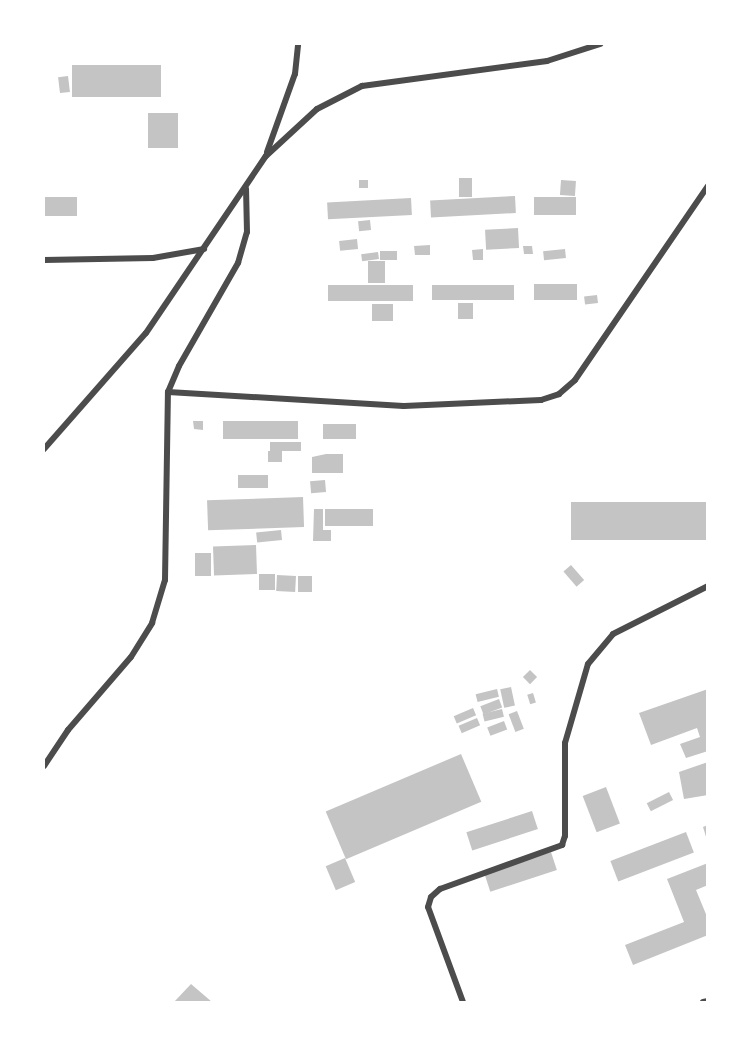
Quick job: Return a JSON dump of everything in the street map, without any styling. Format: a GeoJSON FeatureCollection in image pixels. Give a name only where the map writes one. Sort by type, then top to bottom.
{"type":"FeatureCollection","features":[{"type":"Feature","properties":{"kind":"street"},"geometry":{"type":"LineString","coordinates":[[44,449],[146,333],[246,188],[266,156],[295,74],[298,44]]}},
{"type":"Feature","properties":{"kind":"street"},"geometry":{"type":"LineString","coordinates":[[266,156],[317,109],[362,87],[537,63],[600,44]]}},
{"type":"Feature","properties":{"kind":"street"},"geometry":{"type":"LineString","coordinates":[[168,392],[404,406],[541,400],[559,394],[575,380],[708,186]]}},
{"type":"Feature","properties":{"kind":"street"},"geometry":{"type":"LineString","coordinates":[[44,766],[68,730],[131,657],[152,623],[165,580],[168,392],[179,366],[238,263],[247,232],[246,188]]}},
{"type":"Feature","properties":{"kind":"street"},"geometry":{"type":"LineString","coordinates":[[44,260],[153,258],[204,249]]}},
{"type":"Feature","properties":{"kind":"street"},"geometry":{"type":"LineString","coordinates":[[463,1002],[428,907],[431,897],[440,889],[562,845],[565,836],[565,743],[588,664],[613,634],[708,586]]}},
{"type":"Feature","properties":{"kind":"street"},"geometry":{"type":"LineString","coordinates":[[703,1002],[708,1001]]}},
{"type":"Feature","properties":{"kind":"building"},"geometry":{"type":"Polygon","coordinates":[[[72,65],[161,65],[161,97],[72,97],[72,65]]]}},
{"type":"Feature","properties":{"kind":"building"},"geometry":{"type":"Polygon","coordinates":[[[68,76],[70,92],[60,93],[58,77],[68,76]]]}},
{"type":"Feature","properties":{"kind":"building"},"geometry":{"type":"Polygon","coordinates":[[[148,113],[178,113],[178,148],[148,148],[148,113]]]}},
{"type":"Feature","properties":{"kind":"building"},"geometry":{"type":"Polygon","coordinates":[[[459,178],[472,178],[472,197],[459,197],[459,178]]]}},
{"type":"Feature","properties":{"kind":"building"},"geometry":{"type":"Polygon","coordinates":[[[359,180],[368,180],[368,188],[359,188],[359,180]]]}},
{"type":"Feature","properties":{"kind":"building"},"geometry":{"type":"Polygon","coordinates":[[[561,180],[576,181],[575,196],[560,195],[561,180]]]}},
{"type":"Feature","properties":{"kind":"building"},"geometry":{"type":"Polygon","coordinates":[[[515,196],[516,213],[431,217],[430,200],[515,196]]]}},
{"type":"Feature","properties":{"kind":"building"},"geometry":{"type":"Polygon","coordinates":[[[44,197],[77,197],[77,216],[44,216],[44,197]]]}},
{"type":"Feature","properties":{"kind":"building"},"geometry":{"type":"Polygon","coordinates":[[[534,197],[576,197],[576,215],[534,215],[534,197]]]}},
{"type":"Feature","properties":{"kind":"building"},"geometry":{"type":"Polygon","coordinates":[[[411,198],[412,215],[328,219],[327,202],[411,198]]]}},
{"type":"Feature","properties":{"kind":"building"},"geometry":{"type":"Polygon","coordinates":[[[370,220],[371,230],[359,231],[358,221],[370,220]]]}},
{"type":"Feature","properties":{"kind":"building"},"geometry":{"type":"Polygon","coordinates":[[[518,228],[519,248],[486,250],[485,230],[518,228]]]}},
{"type":"Feature","properties":{"kind":"building"},"geometry":{"type":"Polygon","coordinates":[[[357,239],[358,249],[340,251],[339,241],[357,239]]]}},
{"type":"Feature","properties":{"kind":"building"},"geometry":{"type":"Polygon","coordinates":[[[430,245],[430,255],[415,255],[414,246],[430,245]]]}},
{"type":"Feature","properties":{"kind":"building"},"geometry":{"type":"Polygon","coordinates":[[[523,246],[532,246],[533,254],[524,254],[523,246]]]}},
{"type":"Feature","properties":{"kind":"building"},"geometry":{"type":"Polygon","coordinates":[[[483,249],[483,260],[473,260],[472,250],[483,249]]]}},
{"type":"Feature","properties":{"kind":"building"},"geometry":{"type":"Polygon","coordinates":[[[565,249],[566,258],[544,260],[543,251],[565,249]]]}},
{"type":"Feature","properties":{"kind":"building"},"geometry":{"type":"Polygon","coordinates":[[[380,251],[397,251],[397,260],[380,260],[380,251]]]}},
{"type":"Feature","properties":{"kind":"building"},"geometry":{"type":"Polygon","coordinates":[[[378,252],[379,259],[362,261],[361,254],[378,252]]]}},
{"type":"Feature","properties":{"kind":"building"},"geometry":{"type":"Polygon","coordinates":[[[368,261],[385,261],[385,283],[368,283],[368,261]]]}},
{"type":"Feature","properties":{"kind":"building"},"geometry":{"type":"Polygon","coordinates":[[[534,284],[577,284],[577,300],[534,300],[534,284]]]}},
{"type":"Feature","properties":{"kind":"building"},"geometry":{"type":"Polygon","coordinates":[[[328,285],[413,285],[413,301],[328,301],[328,285]]]}},
{"type":"Feature","properties":{"kind":"building"},"geometry":{"type":"Polygon","coordinates":[[[432,285],[514,285],[514,300],[432,300],[432,285]]]}},
{"type":"Feature","properties":{"kind":"building"},"geometry":{"type":"Polygon","coordinates":[[[597,295],[598,303],[585,305],[584,297],[597,295]]]}},
{"type":"Feature","properties":{"kind":"building"},"geometry":{"type":"Polygon","coordinates":[[[458,303],[473,303],[473,319],[458,319],[458,303]]]}},
{"type":"Feature","properties":{"kind":"building"},"geometry":{"type":"Polygon","coordinates":[[[372,304],[393,304],[393,321],[372,321],[372,304]]]}},
{"type":"Feature","properties":{"kind":"building"},"geometry":{"type":"Polygon","coordinates":[[[193,421],[203,421],[203,430],[194,429],[193,421]]]}},
{"type":"Feature","properties":{"kind":"building"},"geometry":{"type":"Polygon","coordinates":[[[223,421],[298,421],[298,439],[223,439],[223,421]]]}},
{"type":"Feature","properties":{"kind":"building"},"geometry":{"type":"Polygon","coordinates":[[[323,424],[356,424],[356,439],[323,439],[323,424]]]}},
{"type":"Feature","properties":{"kind":"building"},"geometry":{"type":"Polygon","coordinates":[[[270,442],[301,442],[301,451],[270,451],[270,442]]]}},
{"type":"Feature","properties":{"kind":"building"},"geometry":{"type":"Polygon","coordinates":[[[268,451],[282,451],[282,462],[268,462],[268,451]]]}},
{"type":"Feature","properties":{"kind":"building"},"geometry":{"type":"Polygon","coordinates":[[[343,454],[343,473],[312,473],[312,457],[343,454]]]}},
{"type":"Feature","properties":{"kind":"building"},"geometry":{"type":"Polygon","coordinates":[[[238,475],[268,475],[268,488],[238,488],[238,475]]]}},
{"type":"Feature","properties":{"kind":"building"},"geometry":{"type":"Polygon","coordinates":[[[325,480],[326,492],[311,493],[310,481],[325,480]]]}},
{"type":"Feature","properties":{"kind":"building"},"geometry":{"type":"Polygon","coordinates":[[[303,497],[304,527],[208,530],[207,500],[303,497]]]}},
{"type":"Feature","properties":{"kind":"building"},"geometry":{"type":"Polygon","coordinates":[[[571,502],[708,502],[708,540],[571,540],[571,502]]]}},
{"type":"Feature","properties":{"kind":"building"},"geometry":{"type":"Polygon","coordinates":[[[314,509],[323,509],[323,530],[331,530],[331,541],[313,541],[314,509]]]}},
{"type":"Feature","properties":{"kind":"building"},"geometry":{"type":"Polygon","coordinates":[[[325,509],[373,509],[373,526],[325,526],[325,509]]]}},
{"type":"Feature","properties":{"kind":"building"},"geometry":{"type":"Polygon","coordinates":[[[281,530],[282,540],[257,543],[256,533],[281,530]]]}},
{"type":"Feature","properties":{"kind":"building"},"geometry":{"type":"Polygon","coordinates":[[[256,545],[257,574],[214,575],[213,547],[256,545]]]}},
{"type":"Feature","properties":{"kind":"building"},"geometry":{"type":"Polygon","coordinates":[[[195,553],[211,553],[211,576],[195,576],[195,553]]]}},
{"type":"Feature","properties":{"kind":"building"},"geometry":{"type":"Polygon","coordinates":[[[571,565],[584,580],[577,587],[563,572],[571,565]]]}},
{"type":"Feature","properties":{"kind":"building"},"geometry":{"type":"Polygon","coordinates":[[[259,574],[275,574],[275,590],[259,590],[259,574]]]}},
{"type":"Feature","properties":{"kind":"building"},"geometry":{"type":"Polygon","coordinates":[[[277,575],[296,576],[295,592],[276,591],[277,575]]]}},
{"type":"Feature","properties":{"kind":"building"},"geometry":{"type":"Polygon","coordinates":[[[298,576],[312,576],[312,592],[298,592],[298,576]]]}},
{"type":"Feature","properties":{"kind":"building"},"geometry":{"type":"Polygon","coordinates":[[[530,670],[537,677],[530,684],[523,677],[530,670]]]}},
{"type":"Feature","properties":{"kind":"building"},"geometry":{"type":"Polygon","coordinates":[[[511,687],[515,706],[504,708],[500,689],[511,687]]]}},
{"type":"Feature","properties":{"kind":"building"},"geometry":{"type":"Polygon","coordinates":[[[497,689],[499,697],[478,702],[476,694],[497,689]]]}},
{"type":"Feature","properties":{"kind":"building"},"geometry":{"type":"Polygon","coordinates":[[[708,689],[708,751],[686,758],[680,744],[700,737],[697,728],[651,745],[639,713],[708,689]]]}},
{"type":"Feature","properties":{"kind":"building"},"geometry":{"type":"Polygon","coordinates":[[[533,693],[536,703],[530,704],[527,695],[533,693]]]}},
{"type":"Feature","properties":{"kind":"building"},"geometry":{"type":"Polygon","coordinates":[[[499,699],[502,707],[484,715],[480,706],[499,699]]]}},
{"type":"Feature","properties":{"kind":"building"},"geometry":{"type":"Polygon","coordinates":[[[473,708],[476,715],[457,724],[454,716],[473,708]]]}},
{"type":"Feature","properties":{"kind":"building"},"geometry":{"type":"Polygon","coordinates":[[[502,709],[504,717],[485,722],[483,714],[502,709]]]}},
{"type":"Feature","properties":{"kind":"building"},"geometry":{"type":"Polygon","coordinates":[[[517,711],[524,729],[515,732],[509,714],[517,711]]]}},
{"type":"Feature","properties":{"kind":"building"},"geometry":{"type":"Polygon","coordinates":[[[477,718],[480,725],[462,733],[459,726],[477,718]]]}},
{"type":"Feature","properties":{"kind":"building"},"geometry":{"type":"Polygon","coordinates":[[[504,721],[507,729],[490,736],[487,727],[504,721]]]}},
{"type":"Feature","properties":{"kind":"building"},"geometry":{"type":"Polygon","coordinates":[[[461,754],[481,802],[346,859],[326,811],[461,754]]]}},
{"type":"Feature","properties":{"kind":"building"},"geometry":{"type":"Polygon","coordinates":[[[708,762],[708,795],[684,799],[679,772],[708,762]]]}},
{"type":"Feature","properties":{"kind":"building"},"geometry":{"type":"Polygon","coordinates":[[[606,787],[620,823],[597,832],[583,796],[606,787]]]}},
{"type":"Feature","properties":{"kind":"building"},"geometry":{"type":"Polygon","coordinates":[[[669,792],[673,800],[651,811],[647,803],[669,792]]]}},
{"type":"Feature","properties":{"kind":"building"},"geometry":{"type":"Polygon","coordinates":[[[532,811],[538,829],[472,850],[466,832],[532,811]]]}},
{"type":"Feature","properties":{"kind":"building"},"geometry":{"type":"Polygon","coordinates":[[[708,825],[708,840],[707,840],[703,827],[708,825]]]}},
{"type":"Feature","properties":{"kind":"building"},"geometry":{"type":"Polygon","coordinates":[[[686,832],[694,853],[618,882],[610,861],[686,832]]]}},
{"type":"Feature","properties":{"kind":"building"},"geometry":{"type":"Polygon","coordinates":[[[551,852],[557,870],[490,892],[484,874],[551,852]]]}},
{"type":"Feature","properties":{"kind":"building"},"geometry":{"type":"Polygon","coordinates":[[[345,858],[355,882],[336,890],[326,866],[345,858]]]}},
{"type":"Feature","properties":{"kind":"building"},"geometry":{"type":"Polygon","coordinates":[[[708,863],[708,885],[696,890],[708,919],[708,935],[633,965],[625,945],[684,922],[667,879],[708,863]]]}},
{"type":"Feature","properties":{"kind":"building"},"geometry":{"type":"Polygon","coordinates":[[[191,984],[212,1002],[174,1002],[191,984]]]}}]}
